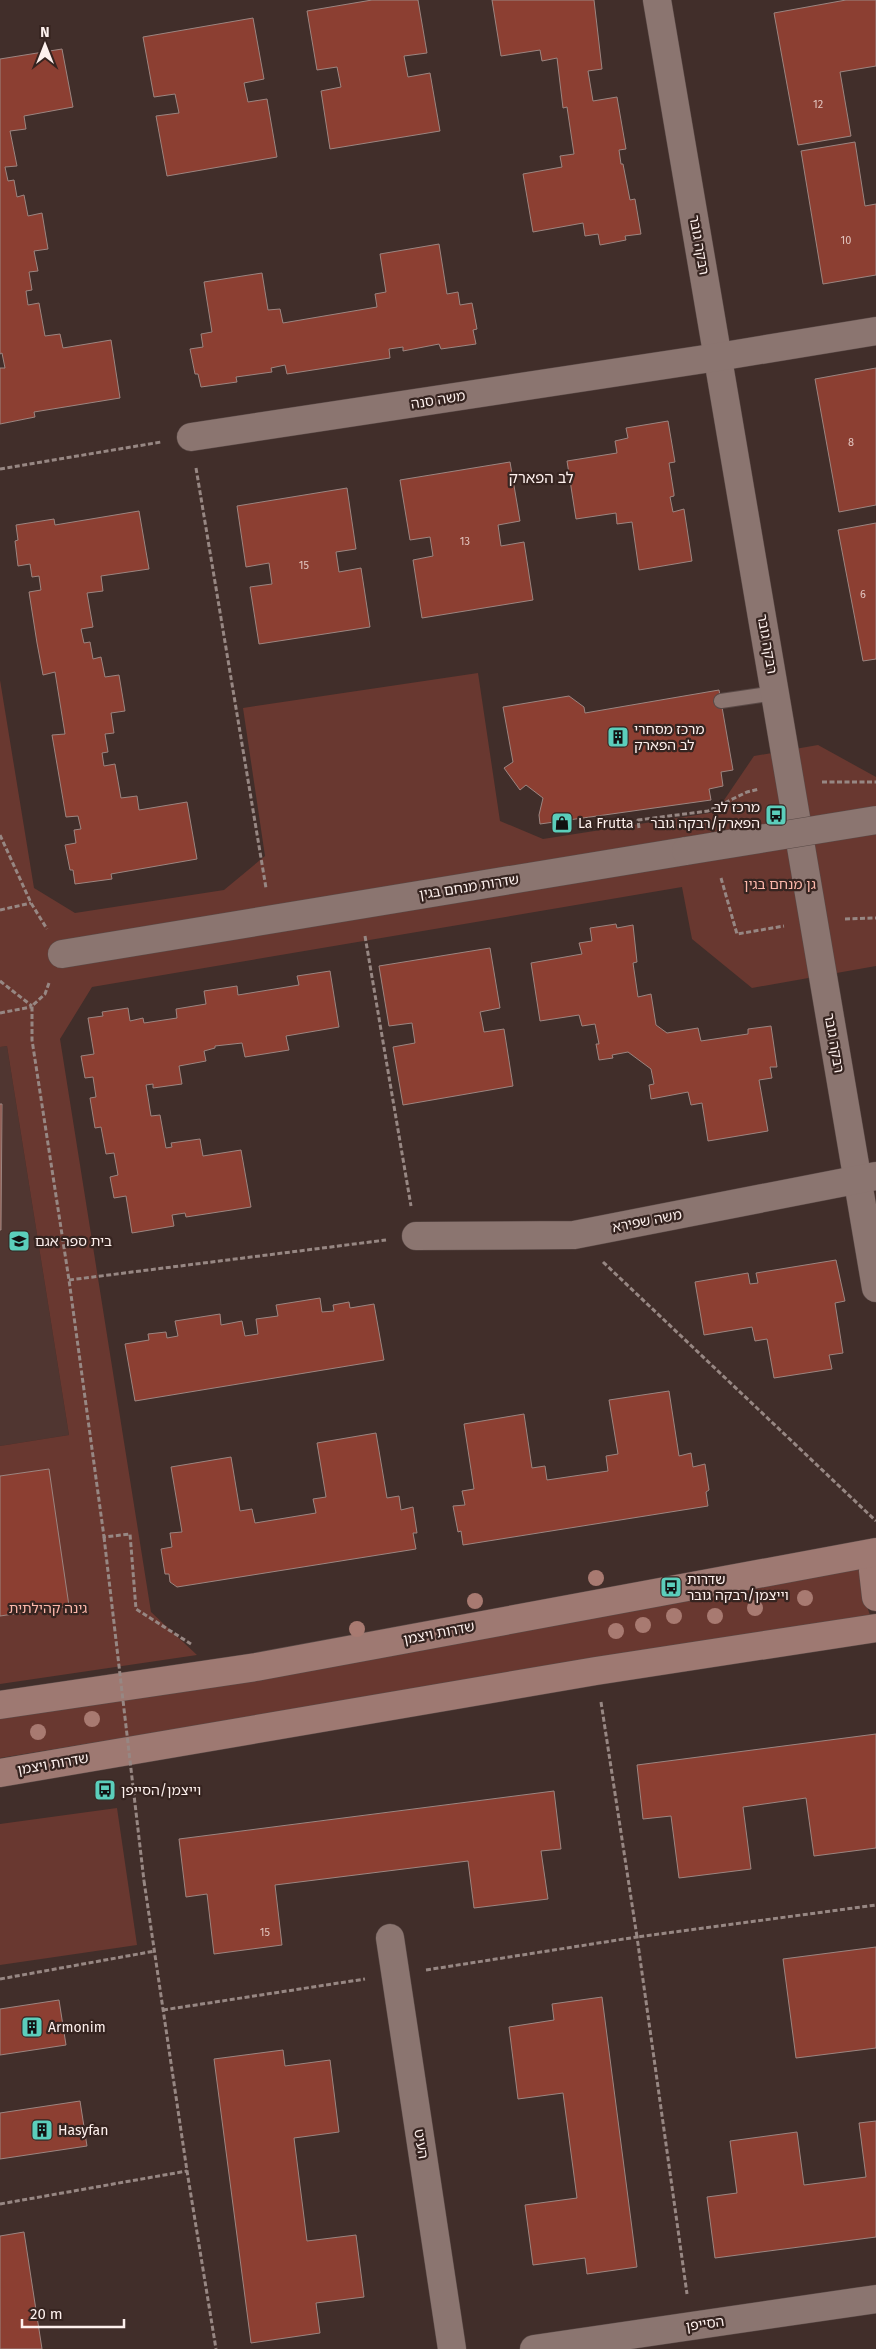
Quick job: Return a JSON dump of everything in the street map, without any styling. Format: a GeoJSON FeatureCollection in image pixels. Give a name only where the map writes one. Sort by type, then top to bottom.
{"type":"FeatureCollection","features":[{"type":"Feature","properties":{"kind":"street","name":"רבקה גובר"},"geometry":{"type":"LineString","coordinates":[[657,0],[814,921],[867,1178],[876,1288]]}},
{"type":"Feature","properties":{"kind":"street","name":"משה סנה"},"geometry":{"type":"LineString","coordinates":[[191,437],[718,357],[876,331]]}},
{"type":"Feature","properties":{"kind":"street","name":"שדרות מנחם בגין"},"geometry":{"type":"LineString","coordinates":[[62,954],[271,918],[876,820]]}},
{"type":"Feature","properties":{"kind":"street","name":"משה שפירא"},"geometry":{"type":"LineString","coordinates":[[416,1236],[574,1235],[867,1178]]}},
{"type":"Feature","properties":{"kind":"street","name":"שדרות ויצמן"},"geometry":{"type":"LineString","coordinates":[[0,1705],[256,1667],[876,1552]]}},
{"type":"Feature","properties":{"kind":"street"},"geometry":{"type":"LineString","coordinates":[[876,1561],[873,1571],[876,1596]]}},
{"type":"Feature","properties":{"kind":"street","name":"שדרות ויצמן"},"geometry":{"type":"LineString","coordinates":[[0,1773],[596,1671],[876,1628]]}},
{"type":"Feature","properties":{"kind":"street","name":"העיט"},"geometry":{"type":"LineString","coordinates":[[390,1938],[452,2349]]}},
{"type":"Feature","properties":{"kind":"street","name":"הסייפן"},"geometry":{"type":"LineString","coordinates":[[534,2349],[876,2299]]}},
{"type":"Feature","properties":{"kind":"lane"},"geometry":{"type":"LineString","coordinates":[[721,701],[775,693]]}},
{"type":"Feature","properties":{"kind":"path"},"geometry":{"type":"LineString","coordinates":[[0,469],[191,437],[271,918]]}},
{"type":"Feature","properties":{"kind":"path"},"geometry":{"type":"LineString","coordinates":[[638,820],[708,811],[748,792],[790,782],[876,782]]}},
{"type":"Feature","properties":{"kind":"path"},"geometry":{"type":"LineString","coordinates":[[0,835],[31,903],[0,910]]}},
{"type":"Feature","properties":{"kind":"path"},"geometry":{"type":"LineString","coordinates":[[713,877],[722,878],[737,934],[814,921],[876,918]]}},
{"type":"Feature","properties":{"kind":"path"},"geometry":{"type":"LineString","coordinates":[[69,1280],[416,1236],[360,905]]}},
{"type":"Feature","properties":{"kind":"path"},"geometry":{"type":"LineString","coordinates":[[0,1013],[32,1006],[44,994],[62,954]]}},
{"type":"Feature","properties":{"kind":"path"},"geometry":{"type":"LineString","coordinates":[[0,981],[32,1006]]}},
{"type":"Feature","properties":{"kind":"path"},"geometry":{"type":"LineString","coordinates":[[32,1006],[32,1040],[69,1280],[104,1537],[144,1881],[187,2171],[216,2349]]}},
{"type":"Feature","properties":{"kind":"path"},"geometry":{"type":"LineString","coordinates":[[574,1235],[876,1521]]}},
{"type":"Feature","properties":{"kind":"path"},"geometry":{"type":"LineString","coordinates":[[104,1537],[130,1534],[136,1609],[191,1644],[199,1642]]}},
{"type":"Feature","properties":{"kind":"path"},"geometry":{"type":"LineString","coordinates":[[596,1671],[692,2326]]}},
{"type":"Feature","properties":{"kind":"path"},"geometry":{"type":"LineString","coordinates":[[636,1938],[876,1905]]}},
{"type":"Feature","properties":{"kind":"path"},"geometry":{"type":"LineString","coordinates":[[0,1979],[155,1951]]}},
{"type":"Feature","properties":{"kind":"path"},"geometry":{"type":"LineString","coordinates":[[0,2204],[187,2171]]}},
{"type":"Feature","properties":{"kind":"shaded area","name":"בית ספר אגם"},"geometry":{"type":"Polygon","coordinates":[[[7,1046],[69,1435],[0,1446],[0,1047],[7,1046]]]}},
{"type":"Feature","properties":{"kind":"green space","name":"גן מנחם בגין"},"geometry":{"type":"Polygon","coordinates":[[[478,673],[500,821],[543,839],[716,812],[754,756],[818,745],[876,777],[876,966],[752,988],[692,939],[682,887],[92,987],[60,1039],[151,1612],[197,1655],[0,1684],[0,1446],[69,1435],[7,1046],[0,1047],[0,680],[34,888],[75,913],[224,890],[265,856],[243,708],[478,673]]]}},
{"type":"Feature","properties":{"kind":"green space"},"geometry":{"type":"Polygon","coordinates":[[[865,1565],[865,1601],[870,1615],[0,1758],[0,1715],[865,1565]]]}},
{"type":"Feature","properties":{"kind":"green space"},"geometry":{"type":"Polygon","coordinates":[[[117,1808],[137,1945],[0,1965],[0,1824],[117,1808]]]}},
{"type":"Feature","properties":{"kind":"building"},"geometry":{"type":"Polygon","coordinates":[[[372,0],[418,0],[427,53],[404,56],[408,77],[430,73],[440,131],[330,149],[321,91],[341,87],[337,67],[317,70],[307,11],[372,0]]]}},
{"type":"Feature","properties":{"kind":"building"},"geometry":{"type":"Polygon","coordinates":[[[492,0],[594,0],[602,69],[588,71],[593,101],[617,97],[626,149],[619,150],[621,164],[623,164],[630,200],[635,199],[641,234],[625,236],[626,240],[600,245],[598,234],[585,236],[583,223],[533,232],[523,174],[562,167],[560,156],[574,154],[567,107],[563,108],[557,58],[542,61],[540,50],[501,56],[492,0]]]}},
{"type":"Feature","properties":{"kind":"building"},"geometry":{"type":"Polygon","coordinates":[[[846,0],[876,0],[876,66],[840,72],[851,136],[798,145],[774,13],[846,0]]]}},
{"type":"Feature","properties":{"kind":"building"},"geometry":{"type":"Polygon","coordinates":[[[253,18],[264,79],[244,83],[248,102],[267,99],[277,157],[167,176],[156,116],[179,113],[175,94],[154,97],[143,37],[253,18]]]}},
{"type":"Feature","properties":{"kind":"building"},"geometry":{"type":"Polygon","coordinates":[[[62,49],[73,107],[24,116],[26,129],[10,131],[17,166],[5,167],[8,181],[14,180],[17,197],[24,195],[28,216],[42,213],[48,249],[34,251],[38,271],[29,272],[32,290],[26,291],[28,305],[39,303],[45,336],[60,334],[63,348],[111,340],[120,398],[34,412],[35,417],[0,424],[0,368],[5,368],[2,353],[0,354],[0,59],[62,49]]]}},
{"type":"Feature","properties":{"kind":"building"},"geometry":{"type":"Polygon","coordinates":[[[855,142],[865,206],[876,204],[876,275],[823,284],[801,151],[855,142]]]}},
{"type":"Feature","properties":{"kind":"building"},"geometry":{"type":"Polygon","coordinates":[[[439,244],[447,294],[458,292],[460,305],[472,303],[477,329],[473,330],[476,344],[441,349],[439,344],[403,351],[403,347],[389,349],[390,358],[287,374],[285,365],[271,368],[272,372],[236,377],[237,382],[201,387],[198,374],[195,374],[190,349],[203,347],[201,334],[212,332],[204,282],[262,273],[268,310],[280,309],[283,323],[377,307],[375,294],[386,292],[380,254],[439,244]]]}},
{"type":"Feature","properties":{"kind":"building"},"geometry":{"type":"Polygon","coordinates":[[[876,368],[876,505],[839,512],[815,379],[876,368]]]}},
{"type":"Feature","properties":{"kind":"building"},"geometry":{"type":"Polygon","coordinates":[[[668,421],[675,462],[669,463],[674,494],[674,496],[670,497],[673,512],[684,509],[692,561],[639,570],[632,522],[617,524],[616,513],[576,519],[567,461],[617,453],[615,441],[628,438],[626,428],[668,421]]]}},
{"type":"Feature","properties":{"kind":"building"},"geometry":{"type":"Polygon","coordinates":[[[510,462],[520,521],[498,525],[501,546],[524,542],[533,600],[422,618],[413,560],[433,556],[430,537],[410,540],[400,480],[510,462]]]}},
{"type":"Feature","properties":{"kind":"building"},"geometry":{"type":"Polygon","coordinates":[[[347,488],[356,549],[336,552],[339,572],[361,568],[370,627],[259,644],[250,587],[272,584],[269,563],[246,567],[237,506],[347,488]]]}},
{"type":"Feature","properties":{"kind":"building"},"geometry":{"type":"Polygon","coordinates":[[[139,511],[149,569],[101,576],[103,591],[87,593],[93,627],[81,629],[84,643],[90,642],[93,659],[101,657],[105,677],[119,675],[125,711],[111,713],[114,733],[105,734],[108,752],[102,753],[104,766],[115,764],[121,798],[137,796],[139,810],[187,802],[197,859],[111,874],[112,879],[75,884],[73,870],[70,870],[65,845],[76,843],[74,830],[81,829],[78,816],[66,817],[52,735],[65,734],[55,672],[43,675],[29,592],[41,590],[39,576],[32,577],[30,564],[18,566],[15,541],[18,540],[16,525],[54,519],[55,525],[139,511]]]}},
{"type":"Feature","properties":{"kind":"building"},"geometry":{"type":"Polygon","coordinates":[[[876,523],[876,659],[863,661],[838,530],[876,523]]]}},
{"type":"Feature","properties":{"kind":"building","name":"מרכז מסחרי לב הפארק"},"geometry":{"type":"Polygon","coordinates":[[[719,690],[733,770],[721,772],[723,786],[709,789],[711,800],[540,824],[539,815],[543,798],[526,785],[520,790],[504,768],[513,762],[503,707],[569,696],[584,707],[585,713],[719,690]]]}},
{"type":"Feature","properties":{"kind":"building"},"geometry":{"type":"Polygon","coordinates":[[[616,924],[617,928],[633,925],[637,962],[633,963],[638,997],[651,994],[656,1025],[667,1033],[698,1028],[701,1041],[748,1034],[748,1029],[771,1026],[777,1067],[770,1067],[772,1078],[759,1080],[768,1131],[708,1141],[702,1103],[691,1105],[688,1092],[651,1099],[649,1085],[654,1084],[651,1069],[628,1052],[612,1055],[613,1058],[599,1060],[596,1044],[599,1044],[595,1024],[582,1026],[579,1015],[540,1021],[531,963],[582,954],[579,943],[592,941],[590,928],[616,924]]]}},
{"type":"Feature","properties":{"kind":"building"},"geometry":{"type":"Polygon","coordinates":[[[490,948],[500,1008],[480,1012],[484,1032],[504,1029],[513,1086],[403,1105],[393,1047],[415,1043],[412,1023],[389,1026],[379,966],[490,948]]]}},
{"type":"Feature","properties":{"kind":"building"},"geometry":{"type":"Polygon","coordinates":[[[330,971],[339,1027],[286,1036],[289,1050],[245,1057],[242,1043],[215,1046],[215,1048],[204,1051],[206,1061],[179,1066],[182,1084],[153,1088],[153,1084],[146,1085],[151,1116],[160,1115],[166,1148],[172,1147],[171,1143],[200,1139],[203,1156],[241,1150],[251,1207],[186,1217],[185,1213],[172,1215],[174,1226],[132,1233],[126,1196],[114,1198],[110,1177],[118,1175],[114,1153],[106,1154],[101,1127],[95,1128],[90,1098],[96,1097],[93,1077],[85,1078],[81,1056],[94,1054],[88,1018],[103,1016],[102,1012],[128,1008],[130,1021],[143,1018],[144,1023],[177,1018],[176,1009],[206,1004],[204,991],[237,986],[238,995],[299,985],[297,976],[330,971]]]}},
{"type":"Feature","properties":{"kind":"building"},"geometry":{"type":"Polygon","coordinates":[[[0,1104],[2,1104],[1,1230],[0,1230],[0,1104]]]}},
{"type":"Feature","properties":{"kind":"building"},"geometry":{"type":"Polygon","coordinates":[[[836,1260],[845,1301],[835,1303],[843,1353],[829,1355],[832,1369],[774,1378],[767,1339],[755,1341],[752,1327],[704,1335],[695,1282],[748,1273],[750,1284],[758,1283],[756,1273],[836,1260]]]}},
{"type":"Feature","properties":{"kind":"building"},"geometry":{"type":"Polygon","coordinates":[[[320,1298],[322,1312],[334,1311],[333,1305],[349,1302],[350,1308],[374,1304],[384,1360],[135,1401],[125,1344],[149,1340],[148,1334],[166,1332],[167,1338],[178,1336],[175,1321],[220,1314],[221,1325],[242,1321],[245,1336],[258,1334],[256,1319],[278,1316],[276,1305],[320,1298]]]}},
{"type":"Feature","properties":{"kind":"building"},"geometry":{"type":"Polygon","coordinates":[[[669,1391],[679,1456],[691,1453],[693,1467],[705,1464],[709,1490],[706,1492],[708,1506],[463,1545],[461,1531],[458,1532],[453,1506],[465,1505],[462,1491],[474,1489],[464,1424],[524,1414],[532,1468],[545,1466],[547,1480],[608,1471],[606,1456],[618,1454],[609,1400],[669,1391]]]}},
{"type":"Feature","properties":{"kind":"building"},"geometry":{"type":"Polygon","coordinates":[[[376,1433],[387,1498],[399,1496],[401,1510],[413,1507],[417,1533],[413,1533],[416,1549],[177,1587],[170,1582],[169,1574],[165,1574],[161,1549],[172,1547],[170,1533],[182,1532],[171,1467],[231,1457],[240,1511],[252,1509],[255,1523],[316,1513],[313,1499],[326,1497],[317,1443],[376,1433]]]}},
{"type":"Feature","properties":{"kind":"building"},"geometry":{"type":"Polygon","coordinates":[[[49,1469],[69,1606],[0,1616],[0,1476],[49,1469]]]}},
{"type":"Feature","properties":{"kind":"building"},"geometry":{"type":"Polygon","coordinates":[[[876,1734],[876,1848],[814,1856],[806,1798],[743,1807],[751,1869],[679,1878],[671,1816],[643,1819],[637,1765],[876,1734]]]}},
{"type":"Feature","properties":{"kind":"building"},"geometry":{"type":"Polygon","coordinates":[[[554,1791],[561,1849],[541,1851],[548,1899],[474,1908],[468,1861],[275,1885],[282,1945],[214,1954],[207,1894],[186,1897],[179,1839],[554,1791]]]}},
{"type":"Feature","properties":{"kind":"building"},"geometry":{"type":"Polygon","coordinates":[[[876,1947],[876,2048],[796,2058],[783,1959],[876,1947]]]}},
{"type":"Feature","properties":{"kind":"building"},"geometry":{"type":"Polygon","coordinates":[[[602,1997],[637,2267],[587,2274],[585,2258],[533,2265],[525,2205],[577,2198],[563,2093],[518,2099],[509,2027],[554,2020],[552,2004],[602,1997]]]}},
{"type":"Feature","properties":{"kind":"building","name":"Armonim"},"geometry":{"type":"Polygon","coordinates":[[[59,2000],[66,2045],[0,2055],[0,2009],[59,2000]]]}},
{"type":"Feature","properties":{"kind":"building"},"geometry":{"type":"Polygon","coordinates":[[[283,2050],[285,2066],[330,2060],[339,2132],[294,2138],[307,2241],[356,2235],[364,2297],[316,2303],[320,2333],[251,2343],[214,2059],[283,2050]]]}},
{"type":"Feature","properties":{"kind":"building","name":"Hasyfan"},"geometry":{"type":"Polygon","coordinates":[[[80,2101],[87,2146],[0,2159],[0,2113],[80,2101]]]}},
{"type":"Feature","properties":{"kind":"building"},"geometry":{"type":"Polygon","coordinates":[[[876,2121],[876,2237],[715,2258],[707,2197],[737,2193],[730,2141],[797,2132],[804,2185],[866,2177],[859,2123],[876,2121]]]}},
{"type":"Feature","properties":{"kind":"building"},"geometry":{"type":"Polygon","coordinates":[[[24,2232],[42,2349],[0,2349],[0,2236],[24,2232]]]}},
{"type":"Feature","properties":{"kind":"place","name":"מרכז מסחרי לב הפארק"},"geometry":{"type":"Point","coordinates":[618,737]}},
{"type":"Feature","properties":{"kind":"place","name":"מרכז לב הפארק/רבקה גובר"},"geometry":{"type":"Point","coordinates":[776,815]}},
{"type":"Feature","properties":{"kind":"place","name":"La Frutta"},"geometry":{"type":"Point","coordinates":[562,823]}},
{"type":"Feature","properties":{"kind":"place","name":"בית ספר אגם"},"geometry":{"type":"Point","coordinates":[19,1241]}},
{"type":"Feature","properties":{"kind":"place","name":"שדרות וייצמן/רבקה גובר"},"geometry":{"type":"Point","coordinates":[671,1587]}},
{"type":"Feature","properties":{"kind":"place","name":"וייצמן/הסייפן"},"geometry":{"type":"Point","coordinates":[105,1790]}},
{"type":"Feature","properties":{"kind":"place","name":"Armonim"},"geometry":{"type":"Point","coordinates":[32,2027]}},
{"type":"Feature","properties":{"kind":"place","name":"Hasyfan"},"geometry":{"type":"Point","coordinates":[42,2130]}},
{"type":"Feature","properties":{"kind":"district","name":"לב הפארק"},"geometry":{"type":"Point","coordinates":[541,478]}},
{"type":"Feature","properties":{"kind":"park label","name":"גינה קהילתית"},"geometry":{"type":"Point","coordinates":[48,1608]}}]}
